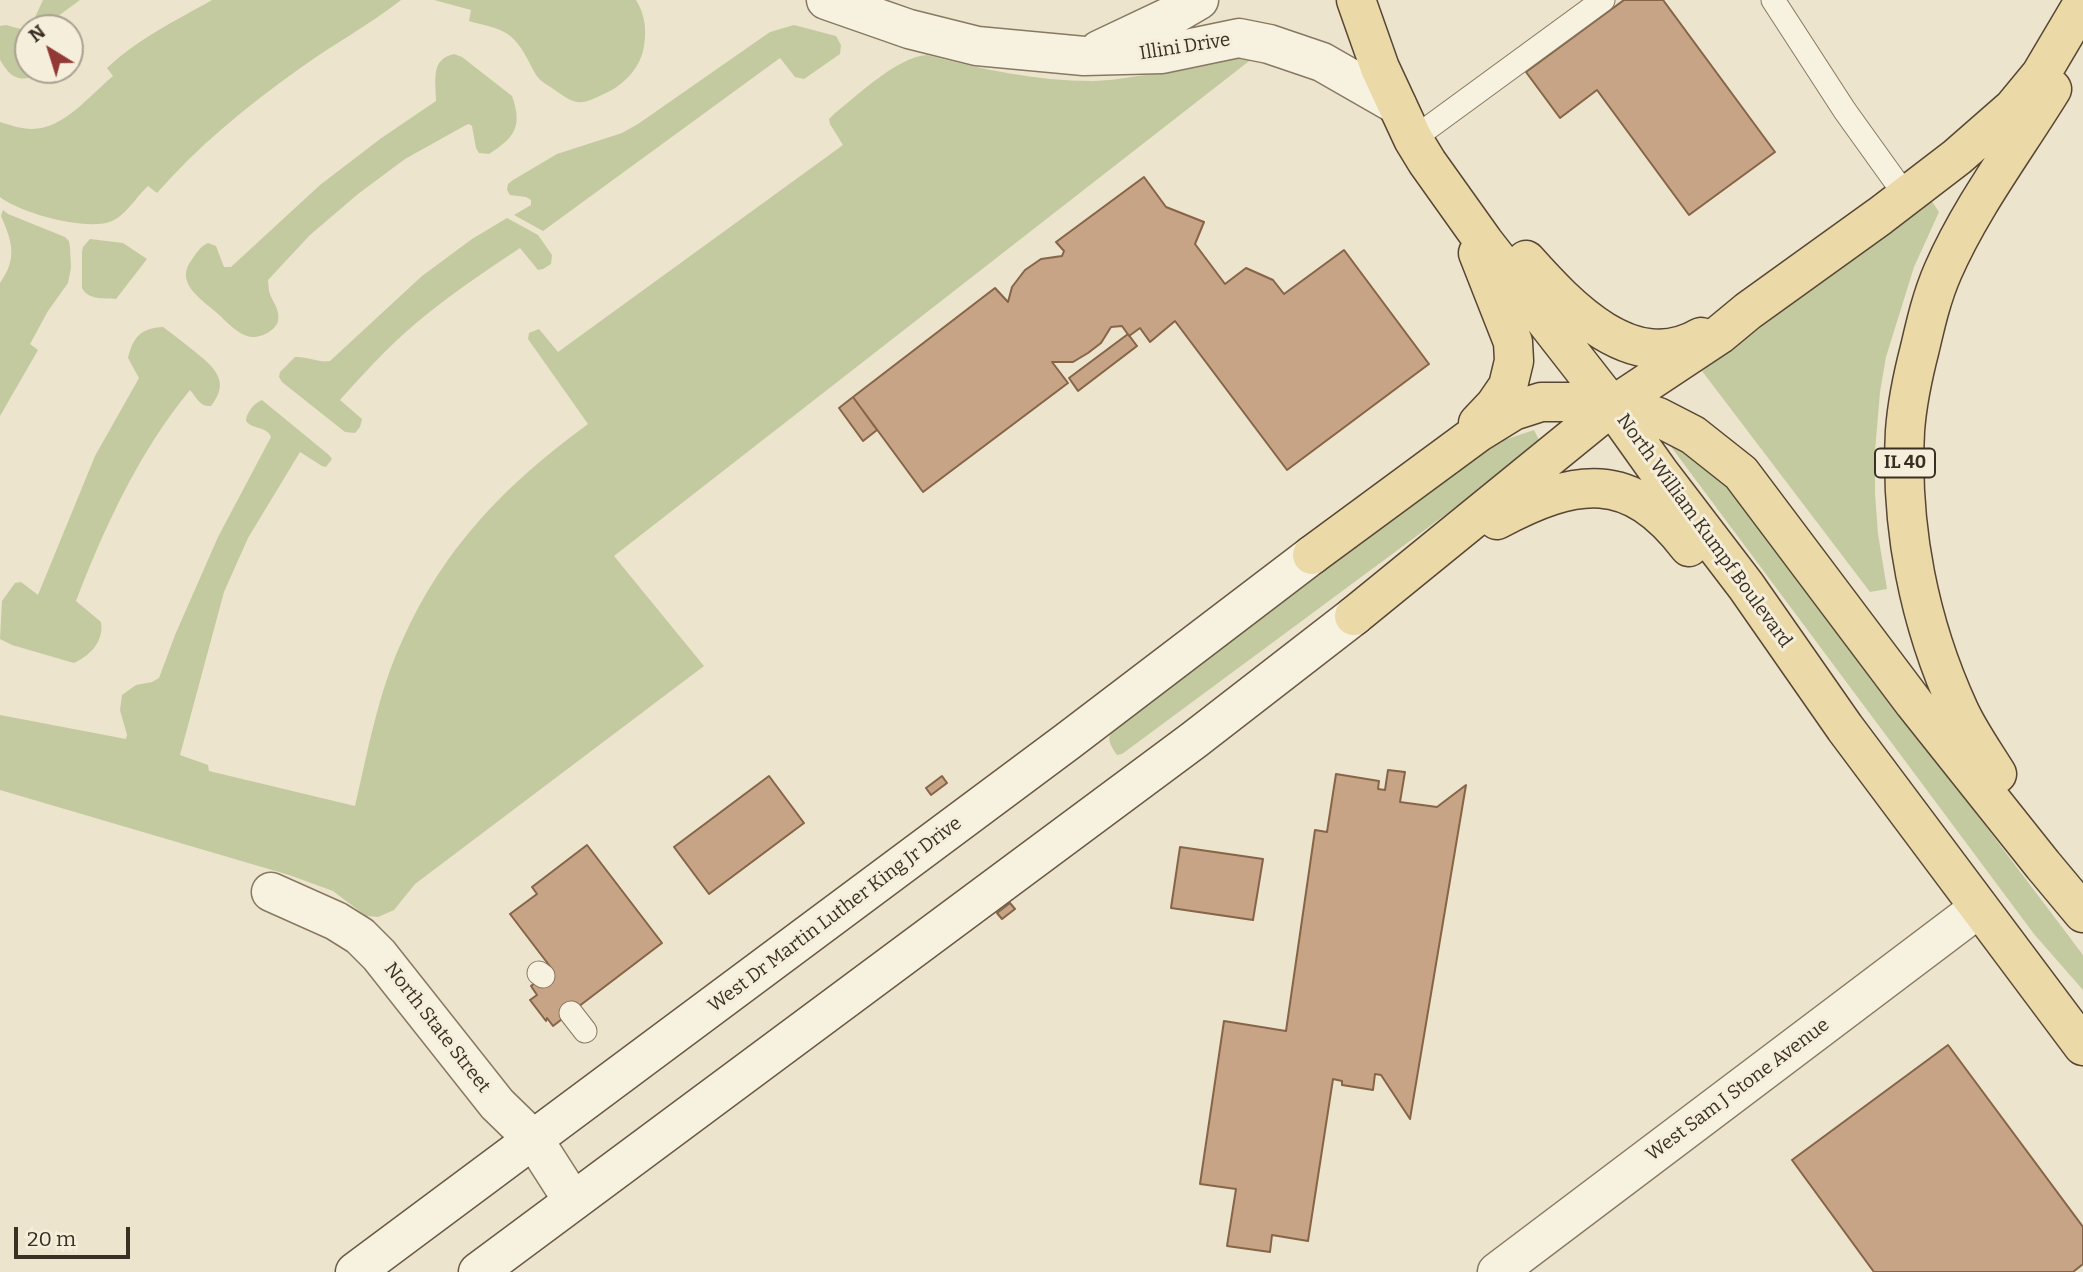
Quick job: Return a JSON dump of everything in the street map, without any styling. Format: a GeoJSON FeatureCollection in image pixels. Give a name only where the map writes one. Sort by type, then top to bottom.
{"type":"FeatureCollection","features":[{"type":"Feature","properties":{"kind":"main road","name":"Illini Drive"},"geometry":{"type":"LineString","coordinates":[[826,0],[909,29],[977,46],[1084,56],[1162,54],[1239,38],[1269,44],[1322,62],[1411,125]]}},
{"type":"Feature","properties":{"kind":"main road","name":"Illini Drive"},"geometry":{"type":"LineString","coordinates":[[1084,56],[1199,0]]}},
{"type":"Feature","properties":{"kind":"main road","name":"North William Kumpf Boulevard"},"geometry":{"type":"LineString","coordinates":[[1356,0],[1380,68],[1411,125],[1426,162],[1746,586],[1845,728],[2083,1046]]}},
{"type":"Feature","properties":{"kind":"main road"},"geometry":{"type":"LineString","coordinates":[[478,1272],[1183,748],[1354,617],[1612,406],[1719,335],[1957,157],[2013,108],[2041,74],[2083,4]]}},
{"type":"Feature","properties":{"kind":"main road","name":"IL 40"},"geometry":{"type":"LineString","coordinates":[[2083,28],[2055,85],[1969,220],[1942,272],[1927,316],[1911,389],[1905,430],[1905,459],[1914,572],[1932,642],[1959,710],[2028,821],[2083,895]]}},
{"type":"Feature","properties":{"kind":"main road"},"geometry":{"type":"LineString","coordinates":[[1411,125],[1541,277],[1564,301],[1610,335],[1634,346],[1672,348],[1688,344],[1733,316],[1748,311]]}},
{"type":"Feature","properties":{"kind":"main road"},"geometry":{"type":"LineString","coordinates":[[1312,555],[1462,437],[1486,415],[1508,386],[1514,361],[1513,342],[1485,276],[1469,221]]}},
{"type":"Feature","properties":{"kind":"main road"},"geometry":{"type":"LineString","coordinates":[[1312,555],[1479,432],[1513,411],[1541,402],[1595,402],[1641,411],[1684,429],[1741,473],[1914,703],[2083,913]]}},
{"type":"Feature","properties":{"kind":"main road"},"geometry":{"type":"LineString","coordinates":[[1354,617],[1442,555],[1520,508],[1572,489],[1609,489],[1634,497],[1673,527],[1763,644],[1845,728]]}},
{"type":"Feature","properties":{"kind":"main road","name":"West Dr Martin Luther King Jr Drive"},"geometry":{"type":"LineString","coordinates":[[355,1272],[1068,741],[1312,555]]}},
{"type":"Feature","properties":{"kind":"main road","name":"North State Street"},"geometry":{"type":"LineString","coordinates":[[271,892],[336,921],[359,936],[379,955],[497,1104],[534,1140],[573,1201]]}},
{"type":"Feature","properties":{"kind":"main road","name":"West Sam J Stone Avenue"},"geometry":{"type":"LineString","coordinates":[[1497,1272],[1979,908]]}},
{"type":"Feature","properties":{"kind":"lane"},"geometry":{"type":"LineString","coordinates":[[1411,125],[1603,0]]}},
{"type":"Feature","properties":{"kind":"lane"},"geometry":{"type":"LineString","coordinates":[[1773,0],[1845,111],[1906,196]]}},
{"type":"Feature","properties":{"kind":"green space"},"geometry":{"type":"Polygon","coordinates":[[[43,0],[80,0],[61,14],[36,14],[43,0]]]}},
{"type":"Feature","properties":{"kind":"green space"},"geometry":{"type":"Polygon","coordinates":[[[212,0],[401,0],[261,97],[206,143],[157,193],[148,186],[127,210],[112,221],[87,224],[54,219],[23,209],[0,197],[0,122],[32,129],[44,128],[66,117],[113,76],[107,68],[131,48],[212,0]]]}},
{"type":"Feature","properties":{"kind":"green space"},"geometry":{"type":"Polygon","coordinates":[[[434,0],[636,0],[645,25],[643,51],[635,69],[621,84],[592,99],[575,101],[539,79],[521,48],[505,32],[469,21],[471,10],[434,0]]]}},
{"type":"Feature","properties":{"kind":"green space"},"geometry":{"type":"Polygon","coordinates":[[[794,25],[836,36],[841,45],[840,54],[804,79],[795,77],[780,58],[543,231],[514,215],[531,205],[531,200],[510,195],[508,184],[513,180],[557,154],[622,133],[770,32],[794,25]]]}},
{"type":"Feature","properties":{"kind":"green space"},"geometry":{"type":"Polygon","coordinates":[[[0,26],[14,27],[14,76],[0,59],[0,26]]]}},
{"type":"Feature","properties":{"kind":"green space"},"geometry":{"type":"Polygon","coordinates":[[[454,54],[462,57],[512,96],[517,116],[516,124],[505,143],[489,154],[479,153],[472,126],[466,125],[405,159],[358,194],[310,235],[268,280],[269,291],[279,317],[273,329],[265,334],[251,337],[243,334],[191,289],[186,275],[201,247],[208,243],[216,246],[224,267],[231,267],[320,185],[436,101],[435,79],[438,66],[446,57],[454,54]]]}},
{"type":"Feature","properties":{"kind":"green space"},"geometry":{"type":"Polygon","coordinates":[[[927,55],[1009,73],[1092,81],[1146,75],[1226,59],[1253,58],[614,556],[704,666],[415,884],[394,910],[378,917],[366,916],[333,891],[289,875],[0,790],[0,715],[126,739],[120,710],[122,695],[136,685],[159,678],[218,537],[271,437],[266,431],[246,421],[251,409],[262,400],[332,459],[326,467],[300,452],[248,538],[224,592],[180,755],[208,765],[209,771],[355,806],[386,681],[418,607],[458,547],[504,494],[558,446],[588,424],[528,339],[529,333],[539,329],[558,352],[843,145],[829,119],[903,62],[927,55]]]}},
{"type":"Feature","properties":{"kind":"green space"},"geometry":{"type":"Polygon","coordinates":[[[1931,200],[1939,212],[1914,267],[1886,357],[1880,392],[1875,451],[1875,494],[1887,589],[1870,592],[1702,371],[1931,200]]]}},
{"type":"Feature","properties":{"kind":"green space"},"geometry":{"type":"Polygon","coordinates":[[[3,210],[65,237],[69,241],[71,268],[68,283],[48,311],[30,344],[38,350],[0,416],[0,283],[11,258],[8,234],[1,216],[3,210]]]}},
{"type":"Feature","properties":{"kind":"green space"},"geometry":{"type":"Polygon","coordinates":[[[507,218],[538,235],[552,255],[551,264],[538,270],[520,248],[415,324],[340,400],[362,419],[355,433],[345,432],[282,382],[280,372],[295,357],[330,361],[422,276],[472,239],[507,218]]]}},
{"type":"Feature","properties":{"kind":"green space"},"geometry":{"type":"Polygon","coordinates":[[[90,239],[123,243],[147,259],[116,299],[88,295],[82,288],[82,252],[90,239]]]}},
{"type":"Feature","properties":{"kind":"green space"},"geometry":{"type":"Polygon","coordinates":[[[163,327],[201,357],[218,375],[220,389],[217,397],[211,406],[207,406],[190,390],[139,464],[111,518],[76,601],[101,622],[95,647],[74,663],[12,645],[0,639],[2,601],[15,583],[21,582],[38,595],[95,456],[139,378],[128,358],[132,344],[139,335],[149,329],[163,327]]]}},
{"type":"Feature","properties":{"kind":"green space"},"geometry":{"type":"Polygon","coordinates":[[[1534,430],[1541,444],[1122,754],[1117,755],[1109,739],[1123,717],[1482,452],[1504,440],[1534,430]]]}},
{"type":"Feature","properties":{"kind":"green space"},"geometry":{"type":"Polygon","coordinates":[[[1675,438],[1722,477],[2083,955],[2083,990],[2034,934],[1669,444],[1675,438]]]}},
{"type":"Feature","properties":{"kind":"building"},"geometry":{"type":"Polygon","coordinates":[[[1624,0],[1663,0],[1775,152],[1689,215],[1597,90],[1560,118],[1526,72],[1624,0]]]}},
{"type":"Feature","properties":{"kind":"building"},"geometry":{"type":"Polygon","coordinates":[[[1144,177],[1166,207],[1204,222],[1195,244],[1225,284],[1246,268],[1273,280],[1284,294],[1344,250],[1429,364],[1287,470],[1175,321],[1150,342],[1140,328],[1129,336],[1122,326],[1111,327],[1101,343],[1073,362],[1052,362],[1068,383],[923,492],[853,397],[995,288],[1008,302],[1012,287],[1025,270],[1041,259],[1062,256],[1064,251],[1056,242],[1144,177]]]}},
{"type":"Feature","properties":{"kind":"building"},"geometry":{"type":"Polygon","coordinates":[[[1128,334],[1137,346],[1078,391],[1069,378],[1128,334]]]}},
{"type":"Feature","properties":{"kind":"building"},"geometry":{"type":"Polygon","coordinates":[[[853,397],[877,430],[863,441],[839,408],[853,397]]]}},
{"type":"Feature","properties":{"kind":"building"},"geometry":{"type":"Polygon","coordinates":[[[1388,770],[1405,772],[1400,802],[1437,807],[1466,785],[1410,1119],[1381,1075],[1375,1074],[1373,1090],[1342,1085],[1342,1081],[1333,1079],[1308,1241],[1272,1235],[1270,1252],[1227,1246],[1236,1189],[1200,1184],[1224,1021],[1286,1031],[1315,830],[1327,832],[1336,774],[1379,781],[1378,789],[1385,790],[1388,770]]]}},
{"type":"Feature","properties":{"kind":"building"},"geometry":{"type":"Polygon","coordinates":[[[769,776],[804,823],[709,894],[674,847],[769,776]]]}},
{"type":"Feature","properties":{"kind":"building"},"geometry":{"type":"Polygon","coordinates":[[[942,776],[947,783],[931,795],[926,788],[942,776]]]}},
{"type":"Feature","properties":{"kind":"building"},"geometry":{"type":"Polygon","coordinates":[[[587,845],[662,943],[553,1026],[530,1000],[537,995],[531,986],[552,969],[510,914],[537,894],[532,887],[587,845]]]}},
{"type":"Feature","properties":{"kind":"building"},"geometry":{"type":"Polygon","coordinates":[[[1180,847],[1263,859],[1253,920],[1171,908],[1180,847]]]}},
{"type":"Feature","properties":{"kind":"building"},"geometry":{"type":"Polygon","coordinates":[[[1010,903],[1015,909],[1002,919],[997,913],[1010,903]]]}},
{"type":"Feature","properties":{"kind":"building"},"geometry":{"type":"Polygon","coordinates":[[[1948,1045],[2083,1227],[2083,1264],[2073,1272],[1874,1272],[1792,1160],[1948,1045]]]}}]}
